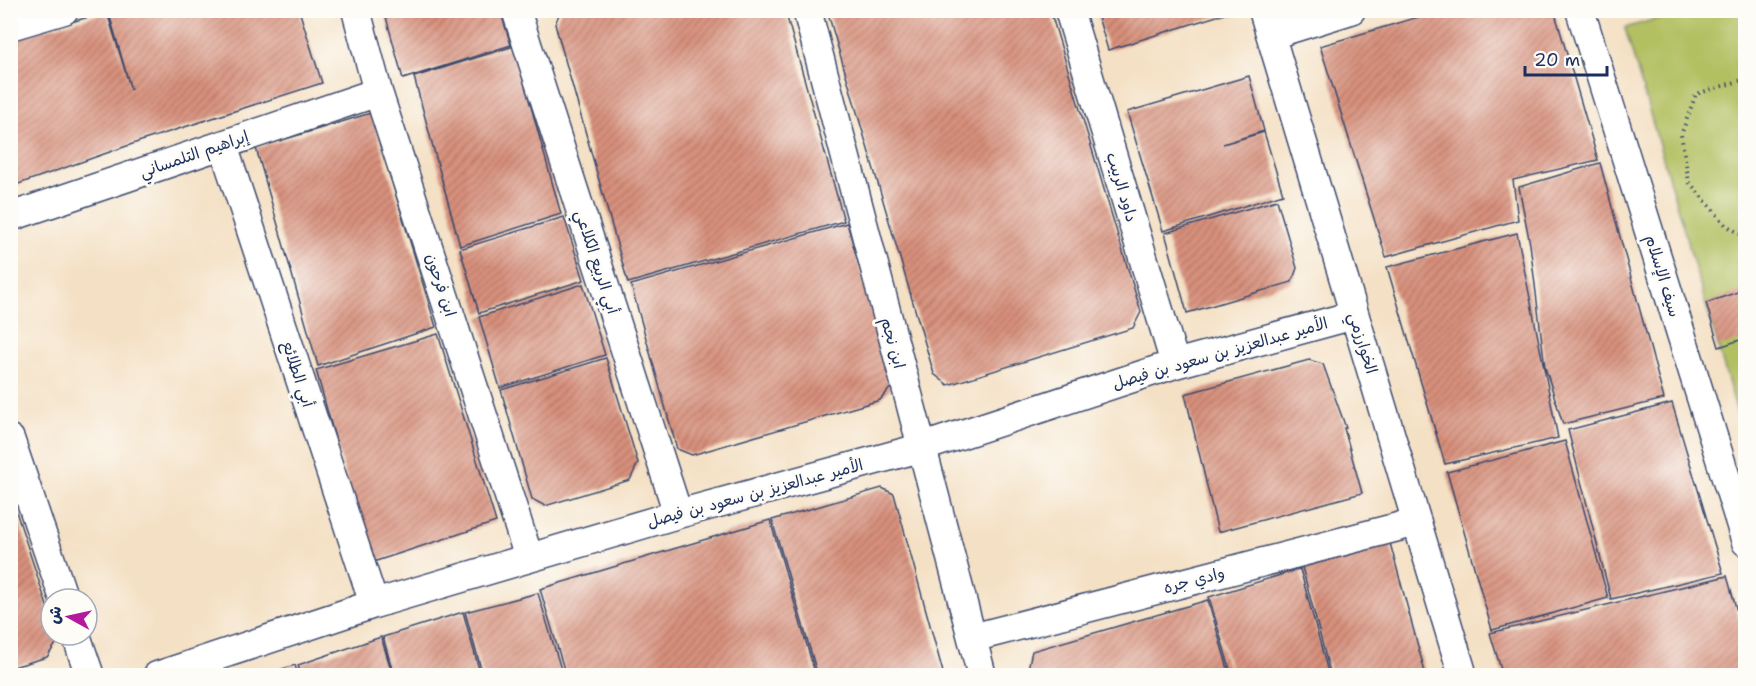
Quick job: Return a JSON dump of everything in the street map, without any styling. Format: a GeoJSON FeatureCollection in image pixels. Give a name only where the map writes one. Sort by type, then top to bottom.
{"type":"FeatureCollection","features":[{"type":"Feature","properties":{"kind":"street"},"geometry":{"type":"LineString","coordinates":[[10,26],[64,10]]}},
{"type":"Feature","properties":{"kind":"street","name":"ابن فرحون"},"geometry":{"type":"LineString","coordinates":[[356,10],[378,92],[529,558]]}},
{"type":"Feature","properties":{"kind":"street","name":"ابن نجم"},"geometry":{"type":"LineString","coordinates":[[807,10],[920,448],[982,675]]}},
{"type":"Feature","properties":{"kind":"street","name":"داود الربيب"},"geometry":{"type":"LineString","coordinates":[[1069,10],[1175,364]]}},
{"type":"Feature","properties":{"kind":"street"},"geometry":{"type":"LineString","coordinates":[[1267,23],[1351,10]]}},
{"type":"Feature","properties":{"kind":"street","name":"سيف الإسلام"},"geometry":{"type":"LineString","coordinates":[[1580,10],[1746,542]]}},
{"type":"Feature","properties":{"kind":"street","name":"أبي الربيع الكلاعي"},"geometry":{"type":"LineString","coordinates":[[518,11],[678,514]]}},
{"type":"Feature","properties":{"kind":"street","name":"الخوارزمي"},"geometry":{"type":"LineString","coordinates":[[1267,23],[1463,675]]}},
{"type":"Feature","properties":{"kind":"street","name":"إبراهيم التلمساني"},"geometry":{"type":"LineString","coordinates":[[10,217],[378,92]]}},
{"type":"Feature","properties":{"kind":"street","name":"أبي الطلائع"},"geometry":{"type":"LineString","coordinates":[[223,145],[374,604]]}},
{"type":"Feature","properties":{"kind":"street","name":"الأمير عبدالعزيز بن سعود بن فيصل"},"geometry":{"type":"LineString","coordinates":[[157,675],[374,604],[678,514],[920,448],[1175,364],[1354,315]]}},
{"type":"Feature","properties":{"kind":"street"},"geometry":{"type":"LineString","coordinates":[[10,439],[60,587]]}},
{"type":"Feature","properties":{"kind":"street","name":"وادي جره"},"geometry":{"type":"LineString","coordinates":[[972,638],[1417,522]]}},
{"type":"Feature","properties":{"kind":"street"},"geometry":{"type":"LineString","coordinates":[[80,647],[90,675]]}},
{"type":"Feature","properties":{"kind":"path"},"geometry":{"type":"LineString","coordinates":[[1746,79],[1696,94],[1681,135],[1689,182],[1726,225],[1746,238]]}},
{"type":"Feature","properties":{"kind":"green space"},"geometry":{"type":"Polygon","coordinates":[[[1683,11],[1745,11],[1745,439],[1625,28],[1683,11]]]}},
{"type":"Feature","properties":{"kind":"building"},"geometry":{"type":"Polygon","coordinates":[[[108,10],[299,10],[322,83],[144,140],[10,187],[10,39],[107,12],[131,90],[108,10]]]}},
{"type":"Feature","properties":{"kind":"building"},"geometry":{"type":"Polygon","coordinates":[[[384,10],[500,10],[511,45],[403,79],[384,10]]]}},
{"type":"Feature","properties":{"kind":"building"},"geometry":{"type":"Polygon","coordinates":[[[561,10],[785,10],[844,221],[628,283],[555,24],[561,10]]]}},
{"type":"Feature","properties":{"kind":"building"},"geometry":{"type":"Polygon","coordinates":[[[827,10],[1050,10],[1141,312],[1133,328],[948,385],[934,374],[827,10]]]}},
{"type":"Feature","properties":{"kind":"building"},"geometry":{"type":"Polygon","coordinates":[[[1096,10],[1233,10],[1233,11],[1108,50],[1096,10]]]}},
{"type":"Feature","properties":{"kind":"building"},"geometry":{"type":"Polygon","coordinates":[[[1442,10],[1554,10],[1598,160],[1513,180],[1518,220],[1386,257],[1320,46],[1442,10]]]}},
{"type":"Feature","properties":{"kind":"building"},"geometry":{"type":"Polygon","coordinates":[[[514,46],[561,214],[460,246],[414,77],[514,46]]]}},
{"type":"Feature","properties":{"kind":"building"},"geometry":{"type":"Polygon","coordinates":[[[1249,76],[1264,131],[1223,144],[1264,132],[1283,194],[1163,231],[1127,112],[1249,76]]]}},
{"type":"Feature","properties":{"kind":"building"},"geometry":{"type":"Polygon","coordinates":[[[371,113],[436,327],[318,366],[256,148],[371,113]]]}},
{"type":"Feature","properties":{"kind":"building"},"geometry":{"type":"Polygon","coordinates":[[[1600,163],[1664,399],[1563,424],[1545,367],[1530,244],[1519,187],[1600,163]]]}},
{"type":"Feature","properties":{"kind":"building"},"geometry":{"type":"Polygon","coordinates":[[[1277,200],[1297,268],[1292,282],[1187,313],[1165,233],[1277,200]]]}},
{"type":"Feature","properties":{"kind":"building"},"geometry":{"type":"Polygon","coordinates":[[[564,217],[584,280],[479,313],[460,249],[564,217]]]}},
{"type":"Feature","properties":{"kind":"building"},"geometry":{"type":"Polygon","coordinates":[[[847,223],[893,385],[880,400],[692,455],[677,449],[631,285],[847,223]]]}},
{"type":"Feature","properties":{"kind":"building"},"geometry":{"type":"Polygon","coordinates":[[[1517,233],[1558,438],[1445,464],[1387,267],[1517,233]]]}},
{"type":"Feature","properties":{"kind":"building"},"geometry":{"type":"Polygon","coordinates":[[[583,284],[605,355],[500,388],[479,317],[583,284]]]}},
{"type":"Feature","properties":{"kind":"building"},"geometry":{"type":"Polygon","coordinates":[[[1746,289],[1746,338],[1719,347],[1706,303],[1746,289]]]}},
{"type":"Feature","properties":{"kind":"building"},"geometry":{"type":"Polygon","coordinates":[[[438,334],[496,522],[370,563],[316,370],[438,334]]]}},
{"type":"Feature","properties":{"kind":"building"},"geometry":{"type":"Polygon","coordinates":[[[606,358],[638,463],[630,480],[545,506],[532,499],[501,390],[606,358]]]}},
{"type":"Feature","properties":{"kind":"building"},"geometry":{"type":"Polygon","coordinates":[[[1309,360],[1323,364],[1346,428],[1344,428],[1362,493],[1218,532],[1185,394],[1309,360]]]}},
{"type":"Feature","properties":{"kind":"building"},"geometry":{"type":"Polygon","coordinates":[[[1672,403],[1723,573],[1611,599],[1568,430],[1672,403]]]}},
{"type":"Feature","properties":{"kind":"building"},"geometry":{"type":"Polygon","coordinates":[[[1565,441],[1608,598],[1492,630],[1447,472],[1565,441]]]}},
{"type":"Feature","properties":{"kind":"building"},"geometry":{"type":"Polygon","coordinates":[[[882,488],[894,494],[944,676],[818,676],[772,520],[882,488]]]}},
{"type":"Feature","properties":{"kind":"building"},"geometry":{"type":"Polygon","coordinates":[[[10,493],[41,587],[39,587],[39,647],[54,647],[47,657],[10,668],[10,493]]]}},
{"type":"Feature","properties":{"kind":"building"},"geometry":{"type":"Polygon","coordinates":[[[770,520],[816,676],[566,676],[540,589],[770,520]]]}},
{"type":"Feature","properties":{"kind":"building"},"geometry":{"type":"Polygon","coordinates":[[[1390,543],[1425,672],[1415,676],[1331,676],[1302,567],[1390,543]]]}},
{"type":"Feature","properties":{"kind":"building"},"geometry":{"type":"Polygon","coordinates":[[[1300,569],[1329,676],[1232,676],[1209,597],[1300,569]]]}},
{"type":"Feature","properties":{"kind":"building"},"geometry":{"type":"Polygon","coordinates":[[[1727,576],[1746,643],[1746,676],[1503,676],[1490,633],[1727,576]]]}},
{"type":"Feature","properties":{"kind":"building"},"geometry":{"type":"Polygon","coordinates":[[[538,593],[563,676],[483,676],[465,612],[538,593]]]}},
{"type":"Feature","properties":{"kind":"building"},"geometry":{"type":"Polygon","coordinates":[[[1208,600],[1230,676],[1030,676],[1028,669],[1032,651],[1208,600]]]}},
{"type":"Feature","properties":{"kind":"building"},"geometry":{"type":"Polygon","coordinates":[[[463,612],[481,676],[394,676],[383,637],[463,612]]]}},
{"type":"Feature","properties":{"kind":"building"},"geometry":{"type":"Polygon","coordinates":[[[381,637],[393,676],[301,676],[298,665],[381,637]]]}},
{"type":"Feature","properties":{"kind":"building"},"geometry":{"type":"Polygon","coordinates":[[[295,665],[298,676],[263,676],[263,675],[295,665]]]}}]}
